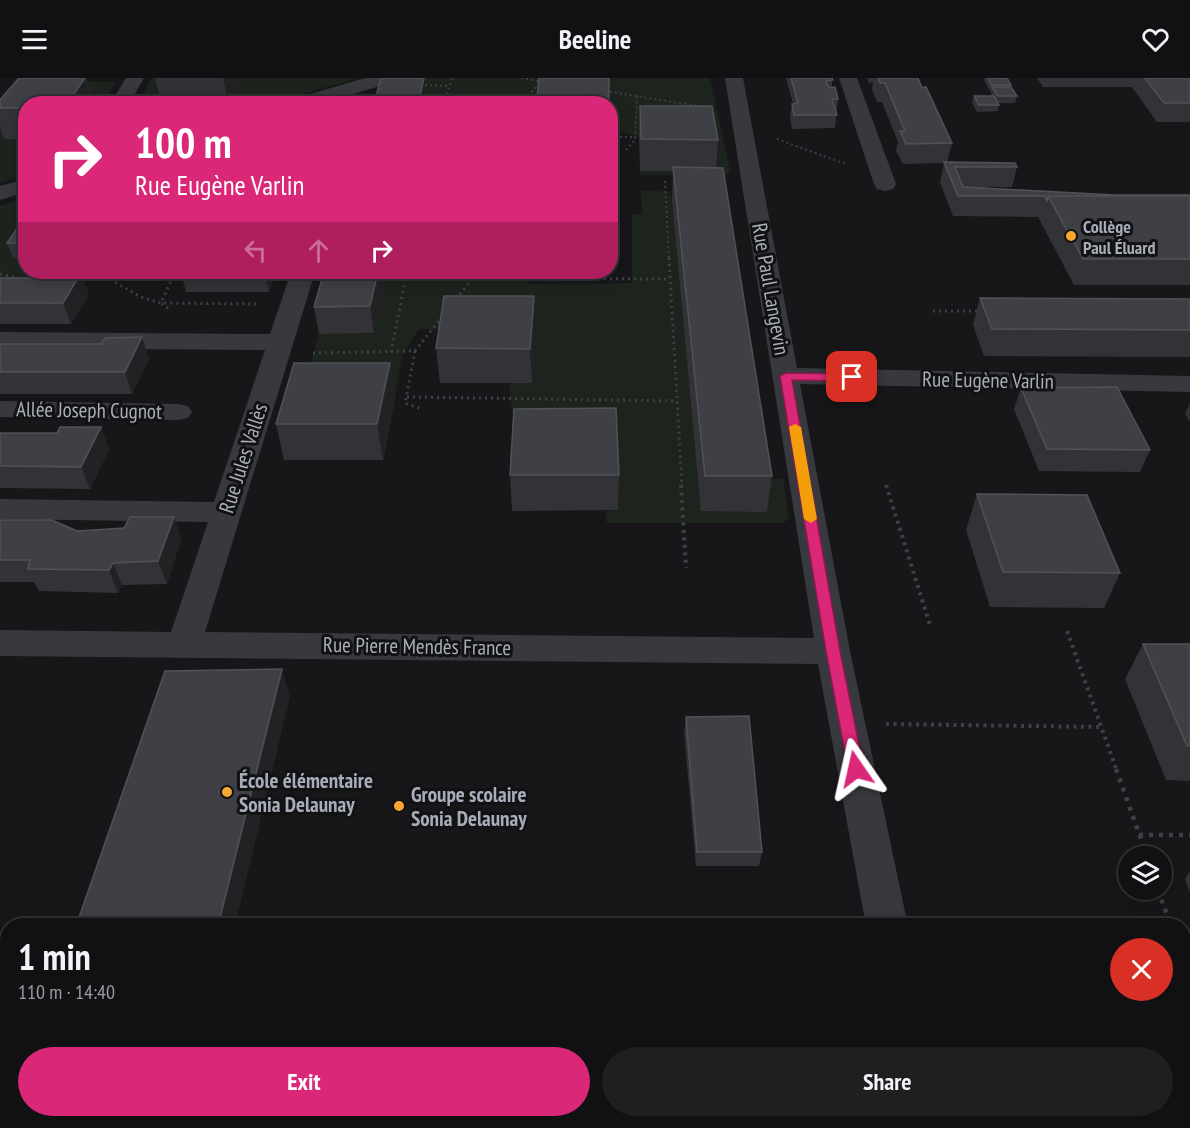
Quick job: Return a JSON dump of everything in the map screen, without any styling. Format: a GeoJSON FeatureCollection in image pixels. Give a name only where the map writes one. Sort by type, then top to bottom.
{"type":"FeatureCollection","features":[{"type":"Feature","properties":{"kind":"street"},"geometry":{"type":"LineString","coordinates":[[124,96],[135,78]]}},
{"type":"Feature","properties":{"kind":"street"},"geometry":{"type":"LineString","coordinates":[[352,96],[386,78]]}},
{"type":"Feature","properties":{"kind":"street","name":"Rue Paul Langevin"},"geometry":{"type":"LineString","coordinates":[[734,78],[833,651],[885,918]]}},
{"type":"Feature","properties":{"kind":"street"},"geometry":{"type":"LineString","coordinates":[[848,78],[884,181]]}},
{"type":"Feature","properties":{"kind":"street"},"geometry":{"type":"LineString","coordinates":[[0,193],[18,187]]}},
{"type":"Feature","properties":{"kind":"street","name":"Rue Jules Vallès"},"geometry":{"type":"LineString","coordinates":[[184,644],[301,279]]}},
{"type":"Feature","properties":{"kind":"street"},"geometry":{"type":"LineString","coordinates":[[0,340],[278,348]]}},
{"type":"Feature","properties":{"kind":"street","name":"Rue Eugène Varlin"},"geometry":{"type":"LineString","coordinates":[[786,376],[1190,384]]}},
{"type":"Feature","properties":{"kind":"street","name":"Allée Joseph Cugnot"},"geometry":{"type":"LineString","coordinates":[[0,408],[178,412]]}},
{"type":"Feature","properties":{"kind":"street"},"geometry":{"type":"LineString","coordinates":[[0,509],[226,512]]}},
{"type":"Feature","properties":{"kind":"street","name":"Rue Pierre Mendès France"},"geometry":{"type":"LineString","coordinates":[[0,643],[833,651]]}},
{"type":"Feature","properties":{"kind":"path"},"geometry":{"type":"LineString","coordinates":[[446,96],[452,78]]}},
{"type":"Feature","properties":{"kind":"path"},"geometry":{"type":"LineString","coordinates":[[521,78],[552,83]]}},
{"type":"Feature","properties":{"kind":"path"},"geometry":{"type":"LineString","coordinates":[[529,96],[541,81],[549,78]]}},
{"type":"Feature","properties":{"kind":"path"},"geometry":{"type":"LineString","coordinates":[[605,91],[637,96],[741,122],[765,135],[884,181]]}},
{"type":"Feature","properties":{"kind":"path"},"geometry":{"type":"LineString","coordinates":[[626,150],[635,137],[637,96]]}},
{"type":"Feature","properties":{"kind":"path"},"geometry":{"type":"LineString","coordinates":[[618,137],[635,137]]}},
{"type":"Feature","properties":{"kind":"path"},"geometry":{"type":"LineString","coordinates":[[665,181],[686,568]]}},
{"type":"Feature","properties":{"kind":"path"},"geometry":{"type":"LineString","coordinates":[[0,274],[18,278]]}},
{"type":"Feature","properties":{"kind":"path"},"geometry":{"type":"LineString","coordinates":[[0,279],[18,279]]}},
{"type":"Feature","properties":{"kind":"path"},"geometry":{"type":"LineString","coordinates":[[76,279],[110,279],[142,298],[161,303],[292,304]]}},
{"type":"Feature","properties":{"kind":"path"},"geometry":{"type":"LineString","coordinates":[[391,351],[406,279]]}},
{"type":"Feature","properties":{"kind":"path"},"geometry":{"type":"LineString","coordinates":[[450,306],[471,279],[670,279]]}},
{"type":"Feature","properties":{"kind":"path"},"geometry":{"type":"LineString","coordinates":[[933,311],[980,311]]}},
{"type":"Feature","properties":{"kind":"path"},"geometry":{"type":"LineString","coordinates":[[422,409],[405,403],[415,351],[443,315]]}},
{"type":"Feature","properties":{"kind":"path"},"geometry":{"type":"LineString","coordinates":[[278,348],[415,351]]}},
{"type":"Feature","properties":{"kind":"path"},"geometry":{"type":"LineString","coordinates":[[406,397],[676,400]]}},
{"type":"Feature","properties":{"kind":"path"},"geometry":{"type":"LineString","coordinates":[[886,485],[931,628]]}},
{"type":"Feature","properties":{"kind":"path"},"geometry":{"type":"LineString","coordinates":[[1068,631],[1143,846]]}},
{"type":"Feature","properties":{"kind":"path"},"geometry":{"type":"LineString","coordinates":[[848,724],[1101,727]]}},
{"type":"Feature","properties":{"kind":"path"},"geometry":{"type":"LineString","coordinates":[[1139,835],[1190,836]]}},
{"type":"Feature","properties":{"kind":"path"},"geometry":{"type":"LineString","coordinates":[[1162,900],[1168,918]]}},
{"type":"Feature","properties":{"kind":"shaded area"},"geometry":{"type":"Polygon","coordinates":[[[152,78],[174,78],[216,96],[142,96],[152,78]]]}},
{"type":"Feature","properties":{"kind":"shaded area"},"geometry":{"type":"Polygon","coordinates":[[[239,78],[359,78],[296,96],[230,96],[239,78]]]}},
{"type":"Feature","properties":{"kind":"shaded area"},"geometry":{"type":"Polygon","coordinates":[[[416,78],[710,78],[730,170],[727,175],[640,175],[640,171],[715,171],[639,137],[618,132],[618,96],[423,96],[416,78]]]}},
{"type":"Feature","properties":{"kind":"shaded area"},"geometry":{"type":"Polygon","coordinates":[[[33,81],[116,82],[107,96],[21,96],[33,81]]]}},
{"type":"Feature","properties":{"kind":"shaded area"},"geometry":{"type":"Polygon","coordinates":[[[18,100],[18,117],[5,139],[18,139],[18,177],[0,183],[0,123],[18,100]]]}},
{"type":"Feature","properties":{"kind":"shaded area"},"geometry":{"type":"Polygon","coordinates":[[[641,190],[670,192],[762,479],[783,479],[789,517],[784,523],[607,523],[605,511],[618,510],[516,444],[509,383],[448,330],[419,329],[402,356],[395,398],[301,398],[319,334],[374,333],[386,279],[528,279],[528,284],[632,283],[632,214],[642,214],[641,190]]]}},
{"type":"Feature","properties":{"kind":"shaded area"},"geometry":{"type":"Polygon","coordinates":[[[18,200],[18,249],[13,257],[18,257],[18,278],[0,278],[0,206],[18,200]]]}},
{"type":"Feature","properties":{"kind":"building"},"geometry":{"type":"Polygon","coordinates":[[[19,78],[85,78],[73,96],[18,96],[18,108],[0,108],[0,100],[19,78]]]}},
{"type":"Feature","properties":{"kind":"building"},"geometry":{"type":"Polygon","coordinates":[[[381,78],[424,78],[420,96],[376,96],[381,78]]]}},
{"type":"Feature","properties":{"kind":"building"},"geometry":{"type":"Polygon","coordinates":[[[539,78],[609,78],[609,96],[537,96],[539,78]]]}},
{"type":"Feature","properties":{"kind":"building"},"geometry":{"type":"Polygon","coordinates":[[[791,78],[832,78],[833,80],[826,81],[829,88],[835,87],[838,99],[832,99],[837,115],[794,115],[792,104],[798,103],[791,78]]]}},
{"type":"Feature","properties":{"kind":"building"},"geometry":{"type":"Polygon","coordinates":[[[878,78],[918,78],[922,88],[926,87],[952,143],[906,144],[900,131],[905,131],[885,83],[880,83],[878,78]]]}},
{"type":"Feature","properties":{"kind":"building"},"geometry":{"type":"Polygon","coordinates":[[[988,78],[1007,78],[1011,85],[991,85],[988,78]]]}},
{"type":"Feature","properties":{"kind":"building"},"geometry":{"type":"Polygon","coordinates":[[[1145,78],[1190,78],[1190,103],[1164,103],[1145,78]]]}},
{"type":"Feature","properties":{"kind":"building"},"geometry":{"type":"Polygon","coordinates":[[[992,87],[1011,87],[1017,96],[998,96],[992,87]]]}},
{"type":"Feature","properties":{"kind":"building"},"geometry":{"type":"Polygon","coordinates":[[[974,96],[994,96],[999,105],[979,105],[974,96]]]}},
{"type":"Feature","properties":{"kind":"building"},"geometry":{"type":"Polygon","coordinates":[[[640,106],[712,106],[718,140],[641,139],[640,106]]]}},
{"type":"Feature","properties":{"kind":"building"},"geometry":{"type":"Polygon","coordinates":[[[944,162],[1015,163],[1017,167],[955,167],[963,187],[1114,195],[1190,196],[1048,196],[1047,201],[1044,196],[958,196],[944,162]]]}},
{"type":"Feature","properties":{"kind":"building"},"geometry":{"type":"Polygon","coordinates":[[[673,167],[723,168],[772,476],[705,476],[673,167]]]}},
{"type":"Feature","properties":{"kind":"building"},"geometry":{"type":"Polygon","coordinates":[[[1048,196],[1190,196],[1190,259],[1083,259],[1048,196]]]}},
{"type":"Feature","properties":{"kind":"building"},"geometry":{"type":"Polygon","coordinates":[[[18,227],[18,243],[7,243],[18,227]]]}},
{"type":"Feature","properties":{"kind":"building"},"geometry":{"type":"Polygon","coordinates":[[[0,278],[77,279],[63,303],[0,303],[0,278]]]}},
{"type":"Feature","properties":{"kind":"building"},"geometry":{"type":"Polygon","coordinates":[[[322,279],[376,279],[370,306],[314,307],[322,279]]]}},
{"type":"Feature","properties":{"kind":"building"},"geometry":{"type":"Polygon","coordinates":[[[444,296],[534,296],[530,349],[436,348],[444,296]]]}},
{"type":"Feature","properties":{"kind":"building"},"geometry":{"type":"Polygon","coordinates":[[[980,298],[1190,299],[1190,330],[992,329],[980,298]]]}},
{"type":"Feature","properties":{"kind":"building"},"geometry":{"type":"Polygon","coordinates":[[[142,337],[125,372],[0,372],[0,344],[102,344],[105,338],[142,337]]]}},
{"type":"Feature","properties":{"kind":"building"},"geometry":{"type":"Polygon","coordinates":[[[294,363],[390,363],[377,424],[276,424],[294,363]]]}},
{"type":"Feature","properties":{"kind":"building"},"geometry":{"type":"Polygon","coordinates":[[[1117,387],[1150,450],[1047,449],[1021,388],[1117,387]]]}},
{"type":"Feature","properties":{"kind":"building"},"geometry":{"type":"Polygon","coordinates":[[[616,408],[619,475],[510,475],[514,409],[616,408]]]}},
{"type":"Feature","properties":{"kind":"building"},"geometry":{"type":"Polygon","coordinates":[[[60,427],[101,427],[81,467],[0,466],[0,433],[57,433],[60,427]]]}},
{"type":"Feature","properties":{"kind":"building"},"geometry":{"type":"Polygon","coordinates":[[[977,494],[1087,495],[1120,573],[1003,572],[977,494]]]}},
{"type":"Feature","properties":{"kind":"building"},"geometry":{"type":"Polygon","coordinates":[[[130,517],[174,517],[158,561],[113,563],[109,570],[28,569],[30,560],[0,560],[0,520],[52,520],[77,531],[124,528],[130,517]]]}},
{"type":"Feature","properties":{"kind":"building"},"geometry":{"type":"Polygon","coordinates":[[[1143,644],[1190,644],[1190,746],[1187,746],[1143,644]]]}},
{"type":"Feature","properties":{"kind":"building"},"geometry":{"type":"Polygon","coordinates":[[[282,669],[220,918],[79,918],[165,671],[282,669]]]}},
{"type":"Feature","properties":{"kind":"building"},"geometry":{"type":"Polygon","coordinates":[[[749,716],[762,852],[697,852],[686,717],[749,716]]]}},
{"type":"Feature","properties":{"kind":"slow traffic"},"geometry":{"type":"LineString","coordinates":[[795,427],[811,519]]}},
{"type":"Feature","properties":{"kind":"place","name":"Collège Paul Éluard"},"geometry":{"type":"Point","coordinates":[1071,236]}},
{"type":"Feature","properties":{"kind":"place","name":"École élémentaire Sonia Delaunay"},"geometry":{"type":"Point","coordinates":[227,792]}},
{"type":"Feature","properties":{"kind":"place","name":"Groupe scolaire Sonia Delaunay"},"geometry":{"type":"Point","coordinates":[399,806]}},
{"type":"Feature","properties":{"kind":"route"},"geometry":{"type":"LineString","coordinates":[[852,377],[786,376],[833,651],[856,769]]}}]}
